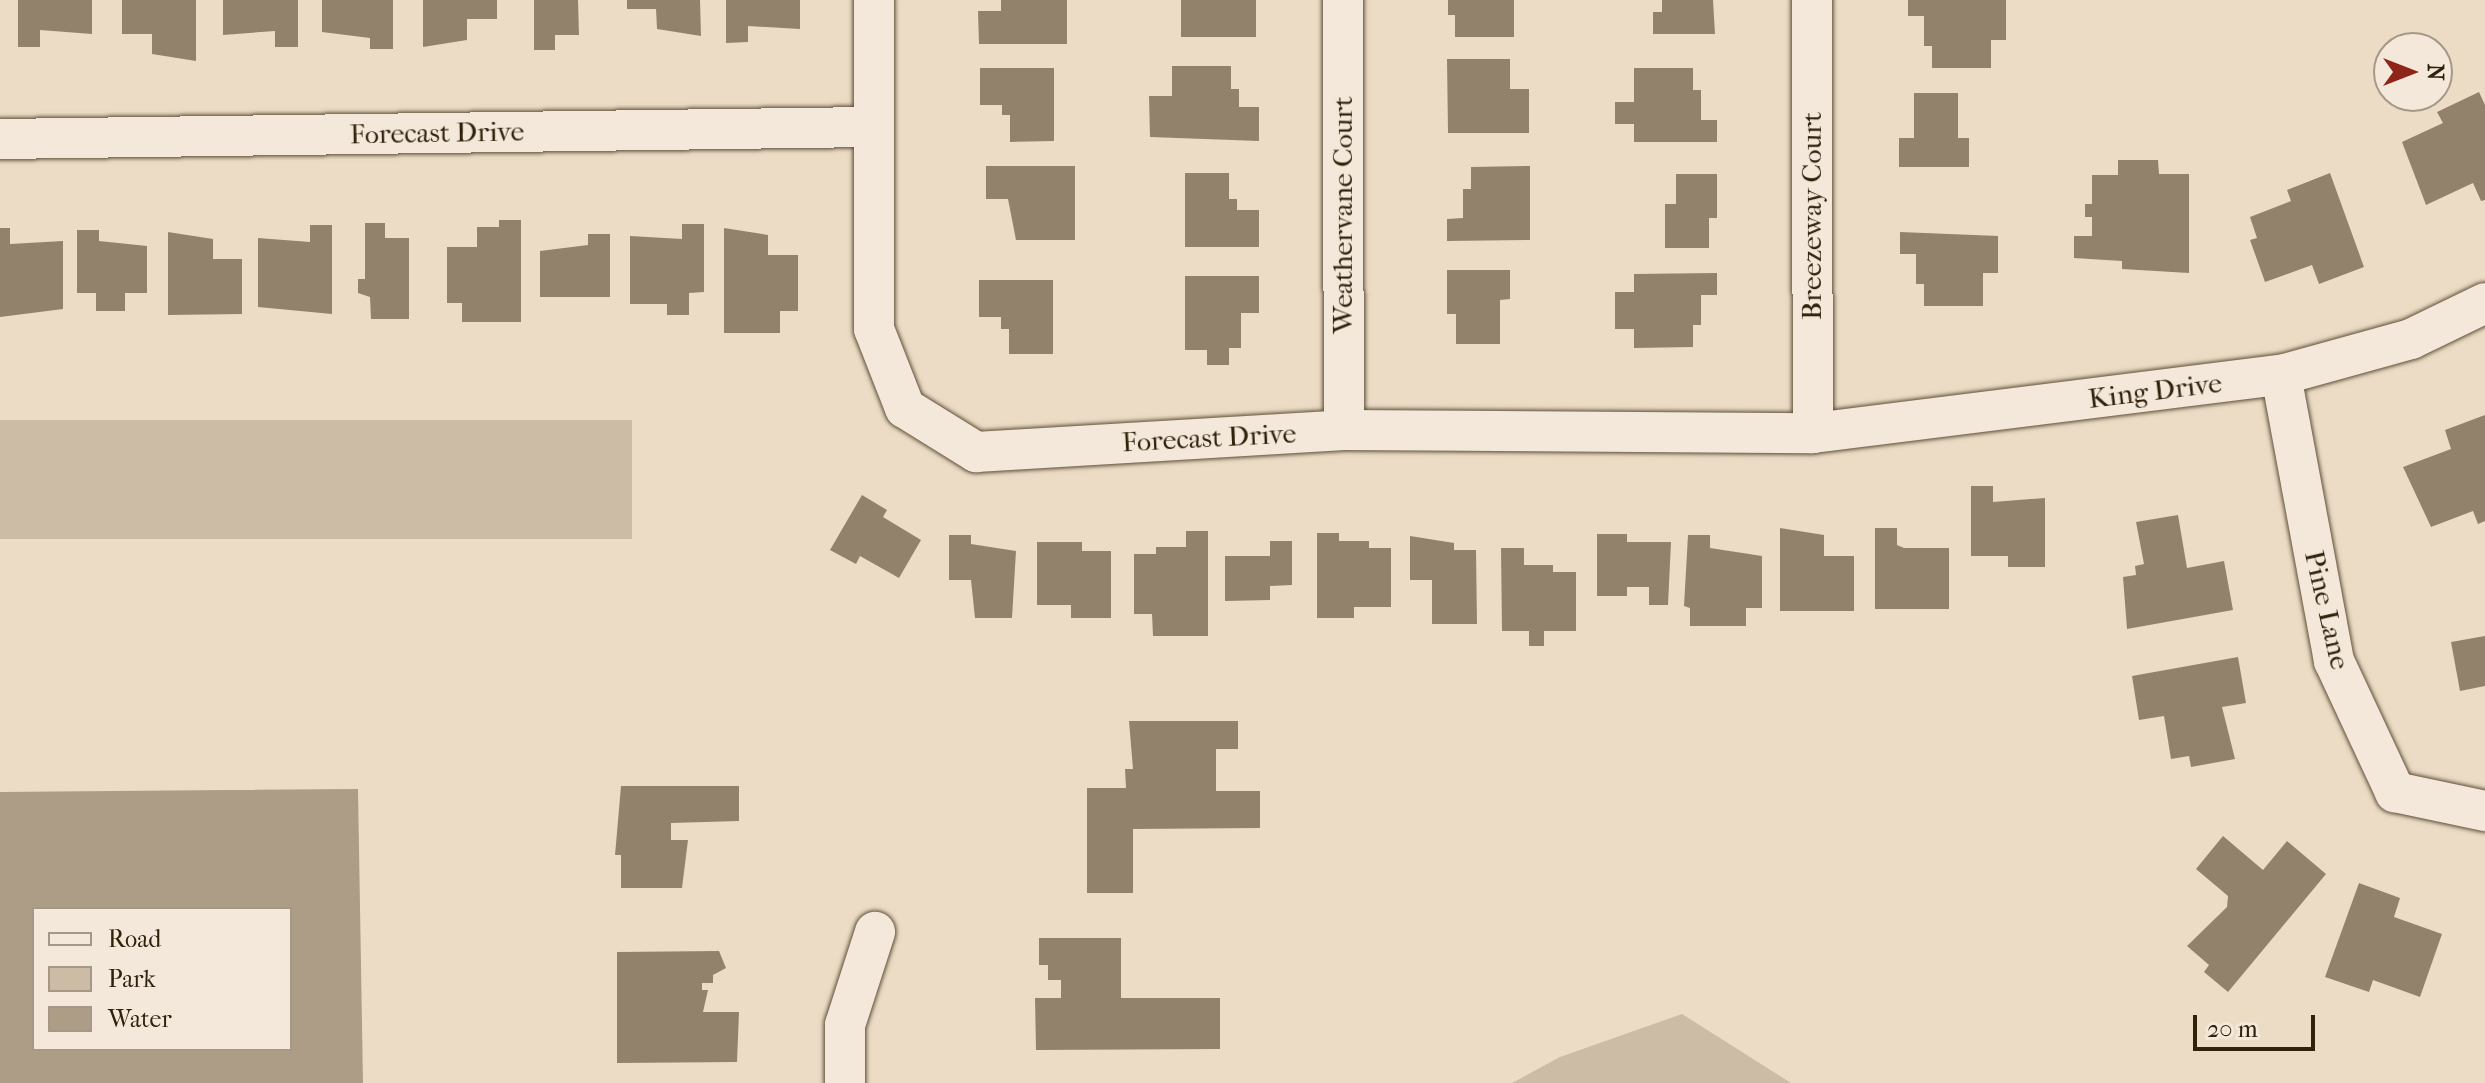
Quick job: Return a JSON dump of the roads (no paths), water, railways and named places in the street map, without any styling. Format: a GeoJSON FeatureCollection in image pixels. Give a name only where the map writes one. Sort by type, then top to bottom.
{"type":"FeatureCollection","features":[{"type":"Feature","properties":{"kind":"street","name":"Forecast Drive"},"geometry":{"type":"LineString","coordinates":[[874,0],[874,329],[905,408],[976,452],[1344,430],[1813,433]]}},
{"type":"Feature","properties":{"kind":"street","name":"Weathervane Court"},"geometry":{"type":"LineString","coordinates":[[1343,0],[1344,430]]}},
{"type":"Feature","properties":{"kind":"street","name":"Breezeway Court"},"geometry":{"type":"LineString","coordinates":[[1812,0],[1813,433]]}},
{"type":"Feature","properties":{"kind":"street","name":"Forecast Drive"},"geometry":{"type":"LineString","coordinates":[[0,139],[874,127]]}},
{"type":"Feature","properties":{"kind":"street","name":"King Drive"},"geometry":{"type":"LineString","coordinates":[[1813,433],[2281,375],[2411,339],[2485,303]]}},
{"type":"Feature","properties":{"kind":"street","name":"Pine Lane"},"geometry":{"type":"LineString","coordinates":[[2281,375],[2334,661],[2374,748],[2395,792],[2485,811]]}},
{"type":"Feature","properties":{"kind":"street"},"geometry":{"type":"LineString","coordinates":[[845,1083],[845,1025],[875,932]]}},
{"type":"Feature","properties":{"kind":"water"},"geometry":{"type":"Polygon","coordinates":[[[358,789],[363,1083],[0,1083],[0,792],[358,789]]]}}]}
